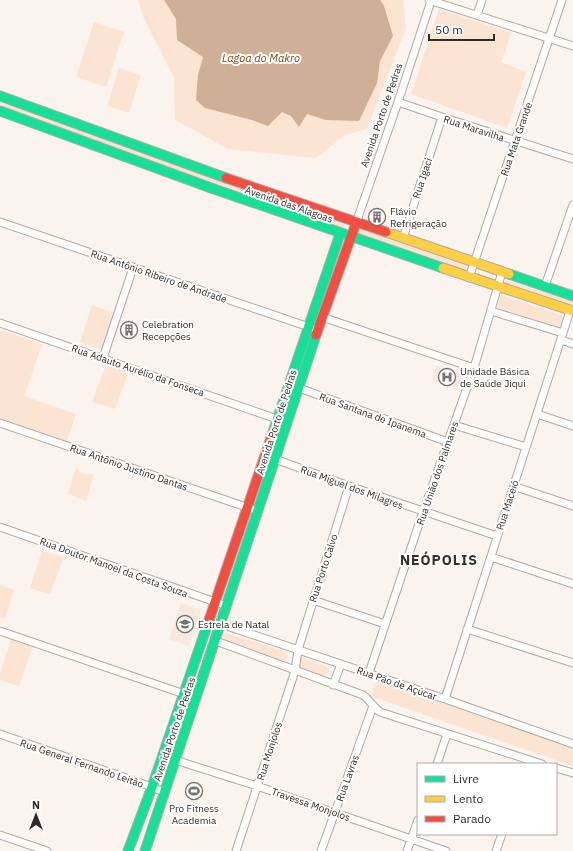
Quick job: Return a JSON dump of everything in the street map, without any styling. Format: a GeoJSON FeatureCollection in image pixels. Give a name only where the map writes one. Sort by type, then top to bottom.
{"type":"FeatureCollection","features":[{"type":"Feature","properties":{"kind":"main road","name":"Avenida das Alagoas"},"geometry":{"type":"LineString","coordinates":[[1,99],[261,191],[573,296]]}},
{"type":"Feature","properties":{"kind":"main road","name":"Avenida das Alagoas"},"geometry":{"type":"LineString","coordinates":[[0,111],[265,208],[497,288],[572,311]]}},
{"type":"Feature","properties":{"kind":"main road"},"geometry":{"type":"LineString","coordinates":[[210,188],[220,187],[254,198],[258,197],[261,191]]}},
{"type":"Feature","properties":{"kind":"main road"},"geometry":{"type":"LineString","coordinates":[[265,208],[269,201],[272,200],[291,206],[299,204]]}},
{"type":"Feature","properties":{"kind":"main road","name":"Avenida Porto de Pedras"},"geometry":{"type":"LineString","coordinates":[[145,851],[216,641],[322,317],[356,223]]}},
{"type":"Feature","properties":{"kind":"main road","name":"Avenida Porto de Pedras"},"geometry":{"type":"LineString","coordinates":[[128,851],[152,786],[340,234]]}},
{"type":"Feature","properties":{"kind":"street"},"geometry":{"type":"LineString","coordinates":[[430,0],[573,46]]}},
{"type":"Feature","properties":{"kind":"street","name":"Avenida Porto de Pedras"},"geometry":{"type":"LineString","coordinates":[[356,223],[398,102],[430,0]]}},
{"type":"Feature","properties":{"kind":"street"},"geometry":{"type":"LineString","coordinates":[[477,15],[482,0]]}},
{"type":"Feature","properties":{"kind":"street","name":"Rua Mata Grande"},"geometry":{"type":"LineString","coordinates":[[470,278],[562,0]]}},
{"type":"Feature","properties":{"kind":"street","name":"Rua Maravilha"},"geometry":{"type":"LineString","coordinates":[[398,102],[573,159]]}},
{"type":"Feature","properties":{"kind":"street","name":"Rua Igaci"},"geometry":{"type":"LineString","coordinates":[[403,238],[442,117]]}},
{"type":"Feature","properties":{"kind":"street"},"geometry":{"type":"LineString","coordinates":[[545,286],[573,205]]}},
{"type":"Feature","properties":{"kind":"street","name":"Rua Antônio Ribeiro de Andrade"},"geometry":{"type":"LineString","coordinates":[[0,222],[318,330]]}},
{"type":"Feature","properties":{"kind":"street"},"geometry":{"type":"LineString","coordinates":[[103,358],[133,268]]}},
{"type":"Feature","properties":{"kind":"street","name":"Rua União dos Palmares"},"geometry":{"type":"LineString","coordinates":[[369,673],[423,512],[474,368],[502,272]]}},
{"type":"Feature","properties":{"kind":"street"},"geometry":{"type":"LineString","coordinates":[[491,311],[562,336],[573,344]]}},
{"type":"Feature","properties":{"kind":"street","name":"Rua Maceió"},"geometry":{"type":"LineString","coordinates":[[445,699],[562,336],[572,311]]}},
{"type":"Feature","properties":{"kind":"street"},"geometry":{"type":"LineString","coordinates":[[322,317],[474,368]]}},
{"type":"Feature","properties":{"kind":"street","name":"Rua Adauto Aurélio da Fonseca"},"geometry":{"type":"LineString","coordinates":[[0,323],[277,418]]}},
{"type":"Feature","properties":{"kind":"street","name":"Rua Santana de Ipanema"},"geometry":{"type":"LineString","coordinates":[[299,388],[448,442]]}},
{"type":"Feature","properties":{"kind":"street"},"geometry":{"type":"LineString","coordinates":[[537,414],[573,426]]}},
{"type":"Feature","properties":{"kind":"street","name":"Rua Antônio Justino Dantas"},"geometry":{"type":"LineString","coordinates":[[0,423],[258,511]]}},
{"type":"Feature","properties":{"kind":"street"},"geometry":{"type":"LineString","coordinates":[[454,426],[526,447]]}},
{"type":"Feature","properties":{"kind":"street","name":"Rua Miguel dos Milagres"},"geometry":{"type":"LineString","coordinates":[[275,459],[423,512],[497,536]]}},
{"type":"Feature","properties":{"kind":"street","name":"Rua Porto Calvo"},"geometry":{"type":"LineString","coordinates":[[298,650],[349,486]]}},
{"type":"Feature","properties":{"kind":"street"},"geometry":{"type":"LineString","coordinates":[[514,486],[573,506]]}},
{"type":"Feature","properties":{"kind":"street","name":"Rua Doutor Manoel da Costa Souza"},"geometry":{"type":"LineString","coordinates":[[0,527],[227,606]]}},
{"type":"Feature","properties":{"kind":"street"},"geometry":{"type":"LineString","coordinates":[[491,557],[573,584]]}},
{"type":"Feature","properties":{"kind":"street"},"geometry":{"type":"LineString","coordinates":[[313,600],[385,624]]}},
{"type":"Feature","properties":{"kind":"street","name":"Rua Pão de Açúcar"},"geometry":{"type":"LineString","coordinates":[[221,624],[369,673],[573,744]]}},
{"type":"Feature","properties":{"kind":"street"},"geometry":{"type":"LineString","coordinates":[[467,629],[573,663]]}},
{"type":"Feature","properties":{"kind":"street"},"geometry":{"type":"LineString","coordinates":[[0,631],[196,698]]}},
{"type":"Feature","properties":{"kind":"street"},"geometry":{"type":"LineString","coordinates":[[216,641],[363,695],[370,700],[373,706],[380,712],[524,762]]}},
{"type":"Feature","properties":{"kind":"street","name":"Rua Monjolos"},"geometry":{"type":"LineString","coordinates":[[236,851],[295,671],[298,650]]}},
{"type":"Feature","properties":{"kind":"street"},"geometry":{"type":"LineString","coordinates":[[333,685],[341,664]]}},
{"type":"Feature","properties":{"kind":"street","name":"Rua Lavras"},"geometry":{"type":"LineString","coordinates":[[321,851],[373,706]]}},
{"type":"Feature","properties":{"kind":"street","name":"Rua General Fernando Leitão"},"geometry":{"type":"LineString","coordinates":[[0,734],[152,786],[164,792]]}},
{"type":"Feature","properties":{"kind":"street"},"geometry":{"type":"LineString","coordinates":[[437,763],[447,734]]}},
{"type":"Feature","properties":{"kind":"street","name":"Travessa Monjolos"},"geometry":{"type":"LineString","coordinates":[[176,760],[335,812],[446,851]]}},
{"type":"Feature","properties":{"kind":"street"},"geometry":{"type":"LineString","coordinates":[[557,768],[573,772]]}},
{"type":"Feature","properties":{"kind":"street"},"geometry":{"type":"LineString","coordinates":[[407,851],[417,823]]}},
{"type":"Feature","properties":{"kind":"street"},"geometry":{"type":"LineString","coordinates":[[0,835],[47,851]]}},
{"type":"Feature","properties":{"kind":"street"},"geometry":{"type":"LineString","coordinates":[[496,851],[502,835]]}},
{"type":"Feature","properties":{"kind":"shaded area","name":"Lagoa do Makro"},"geometry":{"type":"Polygon","coordinates":[[[138,0],[403,0],[406,28],[367,129],[345,135],[316,158],[228,149],[175,120],[174,78],[144,19],[138,0]]]}},
{"type":"Feature","properties":{"kind":"shaded area"},"geometry":{"type":"Polygon","coordinates":[[[439,9],[511,33],[501,62],[526,72],[507,128],[411,94],[439,9]]]}},
{"type":"Feature","properties":{"kind":"shaded area"},"geometry":{"type":"Polygon","coordinates":[[[94,22],[124,32],[106,87],[76,77],[94,22]]]}},
{"type":"Feature","properties":{"kind":"shaded area"},"geometry":{"type":"Polygon","coordinates":[[[119,68],[141,75],[129,113],[107,106],[119,68]]]}},
{"type":"Feature","properties":{"kind":"shaded area"},"geometry":{"type":"Polygon","coordinates":[[[8,102],[251,193],[249,195],[210,181],[206,183],[3,110],[3,106],[8,102]]]}},
{"type":"Feature","properties":{"kind":"shaded area"},"geometry":{"type":"Polygon","coordinates":[[[273,203],[294,210],[301,209],[343,223],[348,233],[272,206],[273,203]]]}},
{"type":"Feature","properties":{"kind":"shaded area"},"geometry":{"type":"Polygon","coordinates":[[[359,229],[464,264],[467,270],[463,273],[356,236],[359,229]]]}},
{"type":"Feature","properties":{"kind":"shaded area"},"geometry":{"type":"Polygon","coordinates":[[[506,280],[573,302],[573,309],[504,287],[506,280]]]}},
{"type":"Feature","properties":{"kind":"shaded area"},"geometry":{"type":"Polygon","coordinates":[[[501,295],[564,316],[559,328],[497,307],[501,295]]]}},
{"type":"Feature","properties":{"kind":"shaded area"},"geometry":{"type":"Polygon","coordinates":[[[92,305],[115,313],[103,350],[80,342],[92,305]]]}},
{"type":"Feature","properties":{"kind":"shaded area"},"geometry":{"type":"Polygon","coordinates":[[[0,330],[42,344],[24,396],[76,414],[67,441],[0,418],[0,330]]]}},
{"type":"Feature","properties":{"kind":"shaded area"},"geometry":{"type":"Polygon","coordinates":[[[106,365],[128,373],[115,409],[92,402],[106,365]]]}},
{"type":"Feature","properties":{"kind":"shaded area","name":"Unidade Básica de Saúde Jiqui"},"geometry":{"type":"Polygon","coordinates":[[[436,366],[462,374],[457,388],[432,380],[436,366]]]}},
{"type":"Feature","properties":{"kind":"shaded area"},"geometry":{"type":"Polygon","coordinates":[[[76,467],[79,472],[84,474],[94,474],[86,501],[68,494],[76,467]]]}},
{"type":"Feature","properties":{"kind":"shaded area"},"geometry":{"type":"Polygon","coordinates":[[[42,551],[64,557],[50,594],[30,588],[42,551]]]}},
{"type":"Feature","properties":{"kind":"shaded area"},"geometry":{"type":"Polygon","coordinates":[[[0,585],[14,590],[5,619],[0,617],[0,585]]]}},
{"type":"Feature","properties":{"kind":"shaded area","name":"Estrela de Natal"},"geometry":{"type":"Polygon","coordinates":[[[181,603],[201,610],[189,646],[169,639],[181,603]]]}},
{"type":"Feature","properties":{"kind":"shaded area"},"geometry":{"type":"Polygon","coordinates":[[[226,633],[286,652],[287,660],[281,661],[223,641],[223,636],[226,633]]]}},
{"type":"Feature","properties":{"kind":"shaded area"},"geometry":{"type":"Polygon","coordinates":[[[11,640],[33,646],[19,686],[0,680],[0,673],[11,640]]]}},
{"type":"Feature","properties":{"kind":"shaded area"},"geometry":{"type":"Polygon","coordinates":[[[301,657],[326,666],[329,670],[324,677],[299,668],[298,662],[301,657]]]}},
{"type":"Feature","properties":{"kind":"shaded area"},"geometry":{"type":"Polygon","coordinates":[[[378,681],[573,747],[573,766],[373,697],[373,688],[378,681]]]}},
{"type":"Feature","properties":{"kind":"water","name":"Lagoa do Makro"},"geometry":{"type":"Polygon","coordinates":[[[164,0],[380,0],[384,6],[393,36],[380,61],[377,83],[359,121],[326,120],[307,114],[299,127],[291,116],[282,112],[268,126],[252,120],[205,108],[196,100],[198,75],[203,57],[177,40],[176,19],[164,0]]]}},
{"type":"Feature","properties":{"kind":"traffic: fast"},"geometry":{"type":"LineString","coordinates":[[0,96],[226,178]]}},
{"type":"Feature","properties":{"kind":"traffic: fast"},"geometry":{"type":"LineString","coordinates":[[0,111],[214,189],[443,268]]}},
{"type":"Feature","properties":{"kind":"traffic: fast"},"geometry":{"type":"LineString","coordinates":[[273,432],[340,234]]}},
{"type":"Feature","properties":{"kind":"traffic: fast"},"geometry":{"type":"LineString","coordinates":[[509,274],[573,296]]}},
{"type":"Feature","properties":{"kind":"traffic: fast"},"geometry":{"type":"LineString","coordinates":[[145,851],[316,335]]}},
{"type":"Feature","properties":{"kind":"traffic: fast"},"geometry":{"type":"LineString","coordinates":[[128,851],[152,787],[209,620]]}},
{"type":"Feature","properties":{"kind":"traffic: slow"},"geometry":{"type":"LineString","coordinates":[[386,232],[509,274]]}},
{"type":"Feature","properties":{"kind":"traffic: slow"},"geometry":{"type":"LineString","coordinates":[[443,268],[573,311]]}},
{"type":"Feature","properties":{"kind":"traffic: jam"},"geometry":{"type":"LineString","coordinates":[[226,178],[386,232]]}},
{"type":"Feature","properties":{"kind":"traffic: jam"},"geometry":{"type":"LineString","coordinates":[[316,335],[356,223]]}},
{"type":"Feature","properties":{"kind":"traffic: jam"},"geometry":{"type":"LineString","coordinates":[[209,620],[273,432]]}},
{"type":"Feature","properties":{"kind":"place","name":"Flávio Refrigeração"},"geometry":{"type":"Point","coordinates":[377,217]}},
{"type":"Feature","properties":{"kind":"place","name":"Celebration Recepções"},"geometry":{"type":"Point","coordinates":[129,330]}},
{"type":"Feature","properties":{"kind":"place","name":"Unidade Básica de Saúde Jiqui"},"geometry":{"type":"Point","coordinates":[447,377]}},
{"type":"Feature","properties":{"kind":"place","name":"Estrela de Natal"},"geometry":{"type":"Point","coordinates":[185,624]}},
{"type":"Feature","properties":{"kind":"place","name":"Pro Fitness Academia"},"geometry":{"type":"Point","coordinates":[194,791]}},
{"type":"Feature","properties":{"kind":"district","name":"NEÓPOLIS"},"geometry":{"type":"Point","coordinates":[439,560]}}]}
